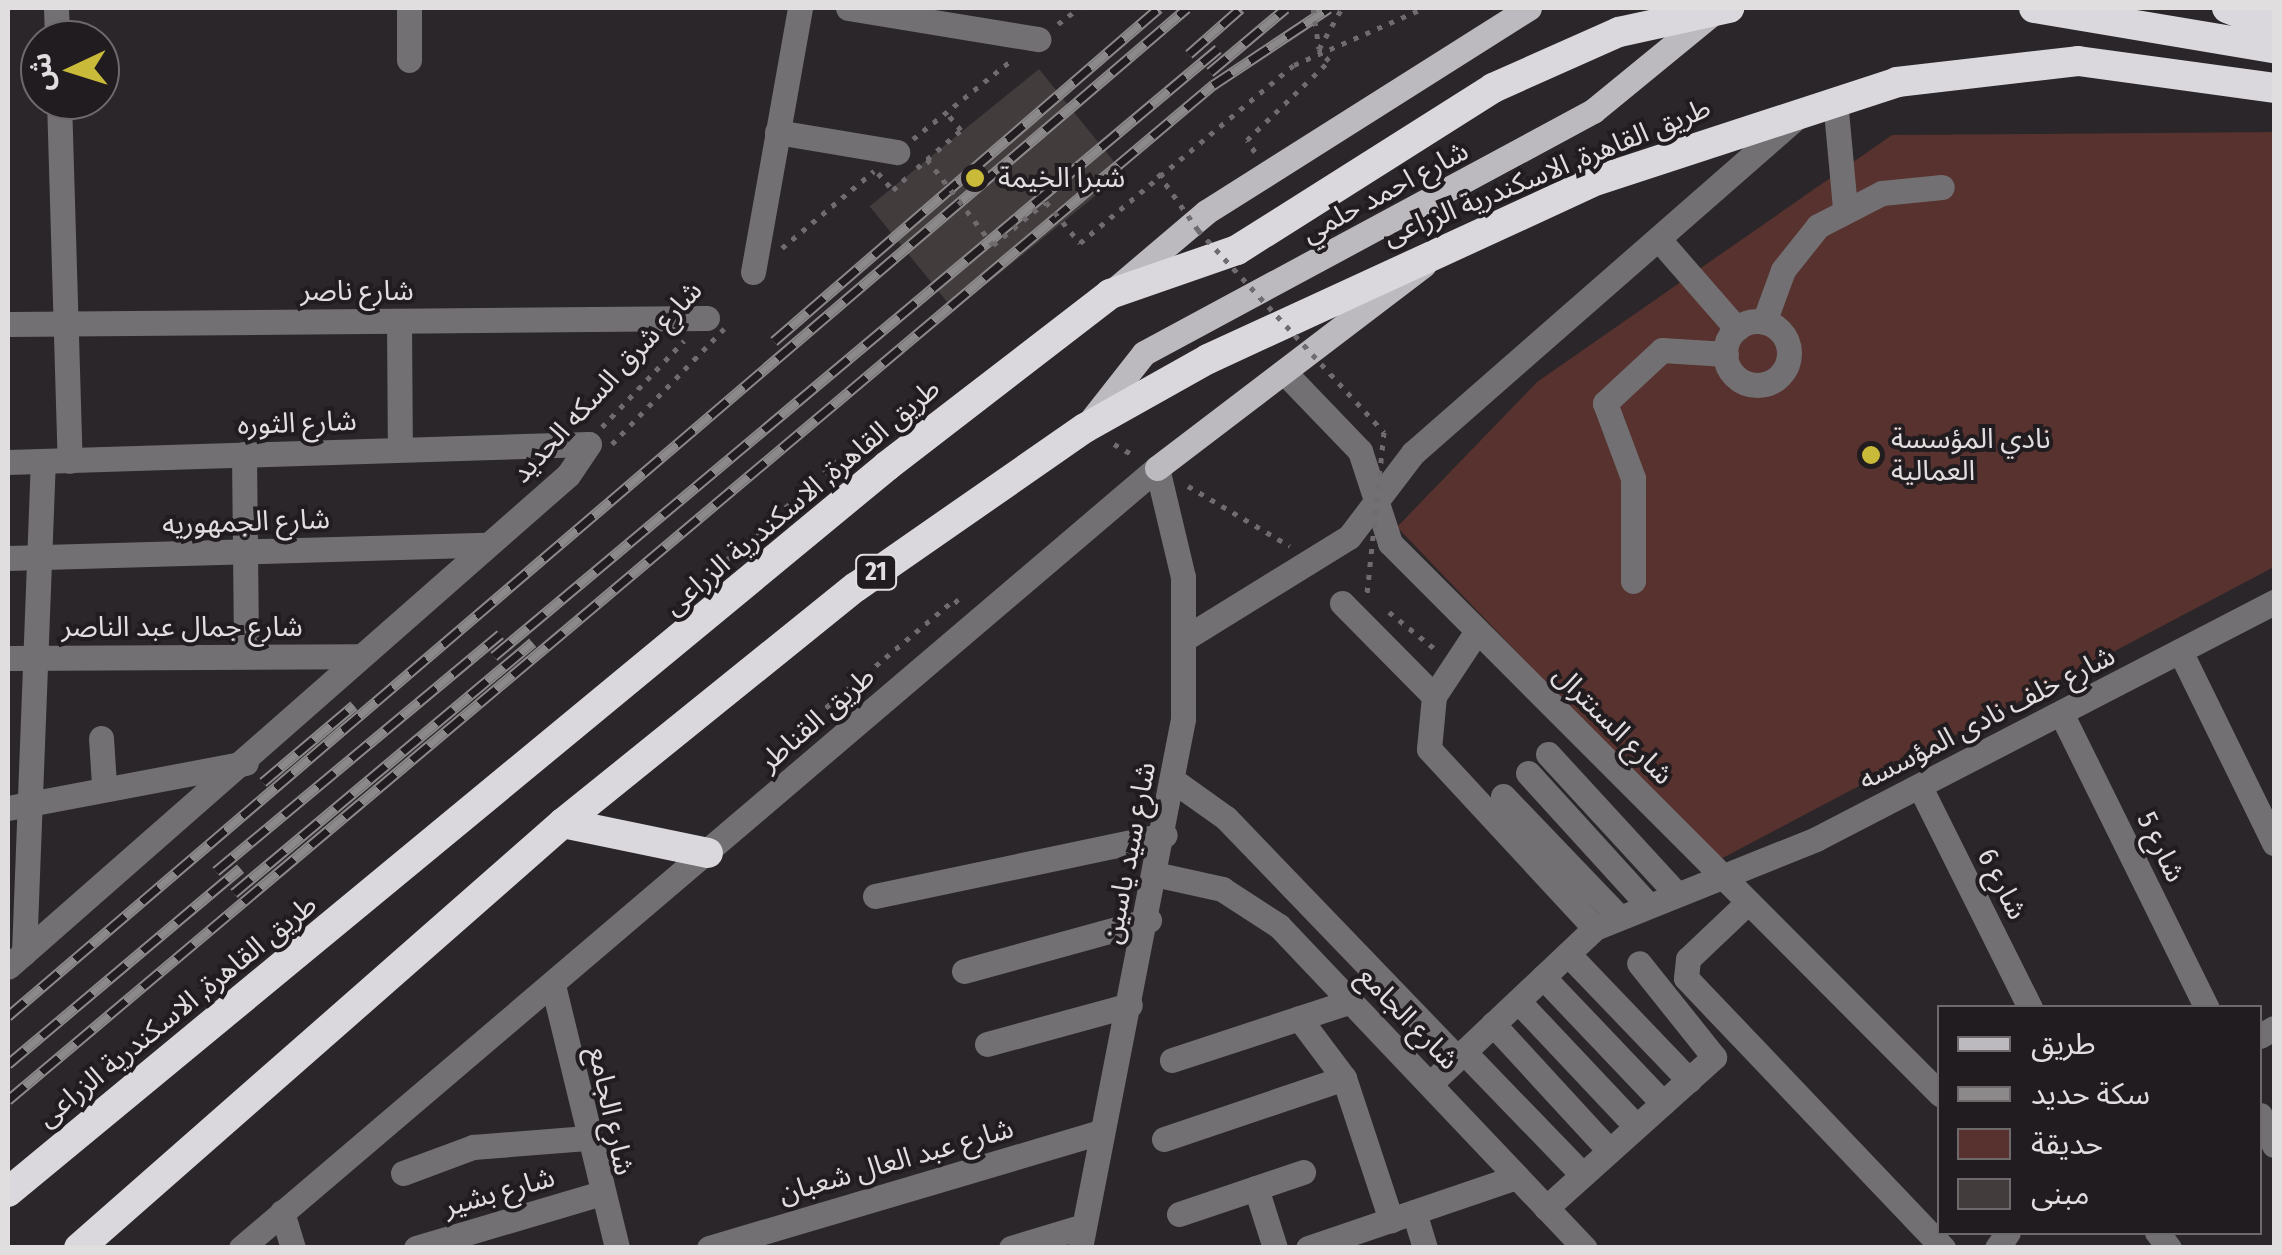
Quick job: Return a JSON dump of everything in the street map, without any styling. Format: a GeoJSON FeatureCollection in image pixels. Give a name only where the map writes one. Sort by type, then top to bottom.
{"type":"FeatureCollection","features":[{"type":"Feature","properties":{"kind":"highway","name":"طريق القاهرة, الاسكندرية الزراعى"},"geometry":{"type":"LineString","coordinates":[[8,1192],[916,442],[1110,294],[1237,250],[1493,88],[1619,32],[1729,8]]}},
{"type":"Feature","properties":{"kind":"highway"},"geometry":{"type":"LineString","coordinates":[[2034,8],[2274,48]]}},
{"type":"Feature","properties":{"kind":"highway"},"geometry":{"type":"LineString","coordinates":[[2228,8],[2274,27]]}},
{"type":"Feature","properties":{"kind":"highway","name":"طريق القاهرة, الاسكندرية الزراعى"},"geometry":{"type":"LineString","coordinates":[[79,1248],[563,823],[856,587],[1084,428],[1441,248],[1700,140],[1821,104],[2012,62],[2144,66],[2274,88]]}},
{"type":"Feature","properties":{"kind":"highway"},"geometry":{"type":"LineString","coordinates":[[563,823],[708,854]]}},
{"type":"Feature","properties":{"kind":"main road"},"geometry":{"type":"LineString","coordinates":[[1110,294],[1268,171],[1530,8]]}},
{"type":"Feature","properties":{"kind":"main road","name":"شارع احمد حلمي"},"geometry":{"type":"LineString","coordinates":[[1084,428],[1144,354],[1593,110],[1720,8]]}},
{"type":"Feature","properties":{"kind":"main road","name":"طريق القناطر"},"geometry":{"type":"LineString","coordinates":[[1157,468],[1286,374],[1441,248]]}},
{"type":"Feature","properties":{"kind":"street"},"geometry":{"type":"LineString","coordinates":[[409,8],[409,60]]}},
{"type":"Feature","properties":{"kind":"street"},"geometry":{"type":"LineString","coordinates":[[753,272],[794,8]]}},
{"type":"Feature","properties":{"kind":"street"},"geometry":{"type":"LineString","coordinates":[[848,8],[957,17],[1038,40]]}},
{"type":"Feature","properties":{"kind":"street"},"geometry":{"type":"LineString","coordinates":[[1187,637],[1349,537],[1377,492],[1821,104],[1844,208]]}},
{"type":"Feature","properties":{"kind":"street"},"geometry":{"type":"LineString","coordinates":[[60,120],[70,461]]}},
{"type":"Feature","properties":{"kind":"street"},"geometry":{"type":"LineString","coordinates":[[777,132],[897,152]]}},
{"type":"Feature","properties":{"kind":"street"},"geometry":{"type":"LineString","coordinates":[[1764,322],[1794,252],[1844,208],[1942,187]]}},
{"type":"Feature","properties":{"kind":"street"},"geometry":{"type":"LineString","coordinates":[[1662,243],[1737,329]]}},
{"type":"Feature","properties":{"kind":"street","name":"شارع ناصر"},"geometry":{"type":"LineString","coordinates":[[8,324],[707,318]]}},
{"type":"Feature","properties":{"kind":"street"},"geometry":{"type":"LineString","coordinates":[[399,321],[400,449]]}},
{"type":"Feature","properties":{"kind":"street"},"geometry":{"type":"LineString","coordinates":[[1737,329],[1764,322]]}},
{"type":"Feature","properties":{"kind":"street"},"geometry":{"type":"LineString","coordinates":[[1726,354],[1738,378],[1774,381],[1789,348],[1764,322]]}},
{"type":"Feature","properties":{"kind":"street"},"geometry":{"type":"LineString","coordinates":[[1726,354],[1737,329]]}},
{"type":"Feature","properties":{"kind":"street"},"geometry":{"type":"LineString","coordinates":[[1633,581],[1633,478],[1605,403],[1662,350],[1726,354]]}},
{"type":"Feature","properties":{"kind":"street","name":"شارع السنترال"},"geometry":{"type":"LineString","coordinates":[[1286,374],[1360,451],[1377,492],[1390,543],[1937,1091]]}},
{"type":"Feature","properties":{"kind":"street","name":"شارع الثوره"},"geometry":{"type":"LineString","coordinates":[[8,462],[400,449],[594,450]]}},
{"type":"Feature","properties":{"kind":"street","name":"شارع شرق السكه الحديد"},"geometry":{"type":"LineString","coordinates":[[16,960],[246,763],[356,656],[594,450]]}},
{"type":"Feature","properties":{"kind":"street"},"geometry":{"type":"LineString","coordinates":[[244,454],[246,656]]}},
{"type":"Feature","properties":{"kind":"street"},"geometry":{"type":"LineString","coordinates":[[16,960],[19,803],[35,657],[44,461]]}},
{"type":"Feature","properties":{"kind":"street","name":"شارع سيد ياسين"},"geometry":{"type":"LineString","coordinates":[[1082,1237],[1100,1132],[1159,875],[1174,781],[1187,637],[1176,534],[1157,468]]}},
{"type":"Feature","properties":{"kind":"street","name":"طريق القناطر"},"geometry":{"type":"LineString","coordinates":[[241,1248],[1157,468]]}},
{"type":"Feature","properties":{"kind":"street","name":"شارع الجمهوريه"},"geometry":{"type":"LineString","coordinates":[[8,558],[487,545]]}},
{"type":"Feature","properties":{"kind":"street","name":"شارع خلف نادى المؤسسه"},"geometry":{"type":"LineString","coordinates":[[1430,1084],[1595,928],[1676,893],[1724,881],[1920,787],[2274,602]]}},
{"type":"Feature","properties":{"kind":"street"},"geometry":{"type":"LineString","coordinates":[[1342,604],[1434,696]]}},
{"type":"Feature","properties":{"kind":"street"},"geometry":{"type":"LineString","coordinates":[[1477,631],[1434,696],[1429,748],[1484,815],[1595,928]]}},
{"type":"Feature","properties":{"kind":"street"},"geometry":{"type":"LineString","coordinates":[[2180,652],[2274,842]]}},
{"type":"Feature","properties":{"kind":"street","name":"شارع جمال عبد الناصر"},"geometry":{"type":"LineString","coordinates":[[8,658],[356,656]]}},
{"type":"Feature","properties":{"kind":"street","name":"شارع 5"},"geometry":{"type":"LineString","coordinates":[[2061,713],[2205,1005]]}},
{"type":"Feature","properties":{"kind":"street"},"geometry":{"type":"LineString","coordinates":[[1484,815],[1575,728]]}},
{"type":"Feature","properties":{"kind":"street"},"geometry":{"type":"LineString","coordinates":[[101,738],[104,784]]}},
{"type":"Feature","properties":{"kind":"street"},"geometry":{"type":"LineString","coordinates":[[1548,754],[1676,893]]}},
{"type":"Feature","properties":{"kind":"street"},"geometry":{"type":"LineString","coordinates":[[19,803],[104,784],[246,763]]}},
{"type":"Feature","properties":{"kind":"street"},"geometry":{"type":"LineString","coordinates":[[1528,773],[1647,904]]}},
{"type":"Feature","properties":{"kind":"street"},"geometry":{"type":"LineString","coordinates":[[1174,781],[1226,818],[1582,1174]]}},
{"type":"Feature","properties":{"kind":"street","name":"شارع 6"},"geometry":{"type":"LineString","coordinates":[[1920,787],[2029,1005]]}},
{"type":"Feature","properties":{"kind":"street"},"geometry":{"type":"LineString","coordinates":[[1503,796],[1618,916]]}},
{"type":"Feature","properties":{"kind":"street"},"geometry":{"type":"LineString","coordinates":[[875,896],[1166,834]]}},
{"type":"Feature","properties":{"kind":"street","name":"شارع الجامع"},"geometry":{"type":"LineString","coordinates":[[1159,875],[1252,905],[1351,1001],[1584,1248]]}},
{"type":"Feature","properties":{"kind":"street"},"geometry":{"type":"LineString","coordinates":[[1747,903],[1688,960],[1686,978],[1943,1248]]}},
{"type":"Feature","properties":{"kind":"street"},"geometry":{"type":"LineString","coordinates":[[964,971],[1149,920]]}},
{"type":"Feature","properties":{"kind":"street"},"geometry":{"type":"LineString","coordinates":[[1568,954],[1689,1080]]}},
{"type":"Feature","properties":{"kind":"street"},"geometry":{"type":"LineString","coordinates":[[1546,1208],[1689,1080],[1714,1049],[1639,963]]}},
{"type":"Feature","properties":{"kind":"street"},"geometry":{"type":"LineString","coordinates":[[1543,977],[1663,1102]]}},
{"type":"Feature","properties":{"kind":"street","name":"شارع الجامع"},"geometry":{"type":"LineString","coordinates":[[553,986],[598,1194],[617,1248]]}},
{"type":"Feature","properties":{"kind":"street"},"geometry":{"type":"LineString","coordinates":[[1172,1060],[1351,1001]]}},
{"type":"Feature","properties":{"kind":"street"},"geometry":{"type":"LineString","coordinates":[[1518,1001],[1636,1126]]}},
{"type":"Feature","properties":{"kind":"street"},"geometry":{"type":"LineString","coordinates":[[987,1044],[1130,1005]]}},
{"type":"Feature","properties":{"kind":"street"},"geometry":{"type":"LineString","coordinates":[[1299,1018],[1344,1078],[1402,1216],[1425,1248]]}},
{"type":"Feature","properties":{"kind":"street"},"geometry":{"type":"LineString","coordinates":[[1493,1024],[1610,1150]]}},
{"type":"Feature","properties":{"kind":"street"},"geometry":{"type":"LineString","coordinates":[[1164,1138],[1344,1078]]}},
{"type":"Feature","properties":{"kind":"street"},"geometry":{"type":"LineString","coordinates":[[2262,1119],[2274,1145]]}},
{"type":"Feature","properties":{"kind":"street","name":"شارع عبد العال شعبان"},"geometry":{"type":"LineString","coordinates":[[709,1248],[781,1237],[1100,1132]]}},
{"type":"Feature","properties":{"kind":"street"},"geometry":{"type":"LineString","coordinates":[[403,1173],[461,1150],[586,1138]]}},
{"type":"Feature","properties":{"kind":"street"},"geometry":{"type":"LineString","coordinates":[[1178,1214],[1302,1172]]}},
{"type":"Feature","properties":{"kind":"street"},"geometry":{"type":"LineString","coordinates":[[1308,1248],[1517,1177]]}},
{"type":"Feature","properties":{"kind":"street"},"geometry":{"type":"LineString","coordinates":[[1256,1188],[1275,1248]]}},
{"type":"Feature","properties":{"kind":"street","name":"شارع بشير"},"geometry":{"type":"LineString","coordinates":[[416,1248],[598,1194]]}},
{"type":"Feature","properties":{"kind":"street"},"geometry":{"type":"LineString","coordinates":[[282,1212],[293,1248]]}},
{"type":"Feature","properties":{"kind":"street"},"geometry":{"type":"LineString","coordinates":[[1011,1248],[1082,1237]]}},
{"type":"Feature","properties":{"kind":"path"},"geometry":{"type":"LineString","coordinates":[[753,272],[1079,8]]}},
{"type":"Feature","properties":{"kind":"path"},"geometry":{"type":"LineString","coordinates":[[1268,171],[1247,140],[1329,62],[1319,48],[1313,8]]}},
{"type":"Feature","properties":{"kind":"path"},"geometry":{"type":"LineString","coordinates":[[1319,48],[1342,8]]}},
{"type":"Feature","properties":{"kind":"path"},"geometry":{"type":"LineString","coordinates":[[928,159],[993,244],[1046,202],[1080,243],[1158,174],[1319,48],[1424,8]]}},
{"type":"Feature","properties":{"kind":"path"},"geometry":{"type":"LineString","coordinates":[[876,170],[893,190],[961,130],[946,112]]}},
{"type":"Feature","properties":{"kind":"path"},"geometry":{"type":"LineString","coordinates":[[1158,174],[1198,230],[1384,432],[1366,592]]}},
{"type":"Feature","properties":{"kind":"path","name":"شارع شرق السكه الحديد"},"geometry":{"type":"LineString","coordinates":[[594,450],[707,318]]}},
{"type":"Feature","properties":{"kind":"path"},"geometry":{"type":"LineString","coordinates":[[594,450],[730,333]]}},
{"type":"Feature","properties":{"kind":"path"},"geometry":{"type":"LineString","coordinates":[[1084,428],[1366,592],[1427,642]]}},
{"type":"Feature","properties":{"kind":"path"},"geometry":{"type":"LineString","coordinates":[[686,591],[865,437]]}},
{"type":"Feature","properties":{"kind":"path"},"geometry":{"type":"LineString","coordinates":[[786,740],[955,599]]}},
{"type":"Feature","properties":{"kind":"green space","name":"نادي المؤسسة العمالية"},"geometry":{"type":"Polygon","coordinates":[[[2274,132],[2274,567],[1717,861],[1397,527],[1537,382],[1892,135],[2274,132]]]}},
{"type":"Feature","properties":{"kind":"building","name":"شبرا الخيمة"},"geometry":{"type":"Polygon","coordinates":[[[1039,69],[1123,173],[954,310],[870,206],[1039,69]]]}},
{"type":"Feature","properties":{"kind":"railway"},"geometry":{"type":"LineString","coordinates":[[774,341],[1159,8]]}},
{"type":"Feature","properties":{"kind":"railway"},"geometry":{"type":"LineString","coordinates":[[8,1016],[1187,8]]}},
{"type":"Feature","properties":{"kind":"railway"},"geometry":{"type":"LineString","coordinates":[[1189,54],[1241,8]]}},
{"type":"Feature","properties":{"kind":"railway"},"geometry":{"type":"LineString","coordinates":[[1210,72],[1286,8]]}},
{"type":"Feature","properties":{"kind":"railway"},"geometry":{"type":"LineString","coordinates":[[8,1100],[1213,85],[1329,8]]}},
{"type":"Feature","properties":{"kind":"railway"},"geometry":{"type":"LineString","coordinates":[[494,656],[1218,49]]}},
{"type":"Feature","properties":{"kind":"railway"},"geometry":{"type":"LineString","coordinates":[[216,871],[500,634]]}},
{"type":"Feature","properties":{"kind":"railway"},"geometry":{"type":"LineString","coordinates":[[234,893],[533,642]]}},
{"type":"Feature","properties":{"kind":"railway"},"geometry":{"type":"LineString","coordinates":[[263,782],[354,705]]}},
{"type":"Feature","properties":{"kind":"railway"},"geometry":{"type":"LineString","coordinates":[[8,1064],[241,868]]}},
{"type":"Feature","properties":{"kind":"place","name":"شبرا الخيمة"},"geometry":{"type":"Point","coordinates":[975,178]}},
{"type":"Feature","properties":{"kind":"place","name":"نادي المؤسسة العمالية"},"geometry":{"type":"Point","coordinates":[1871,455]}}]}
